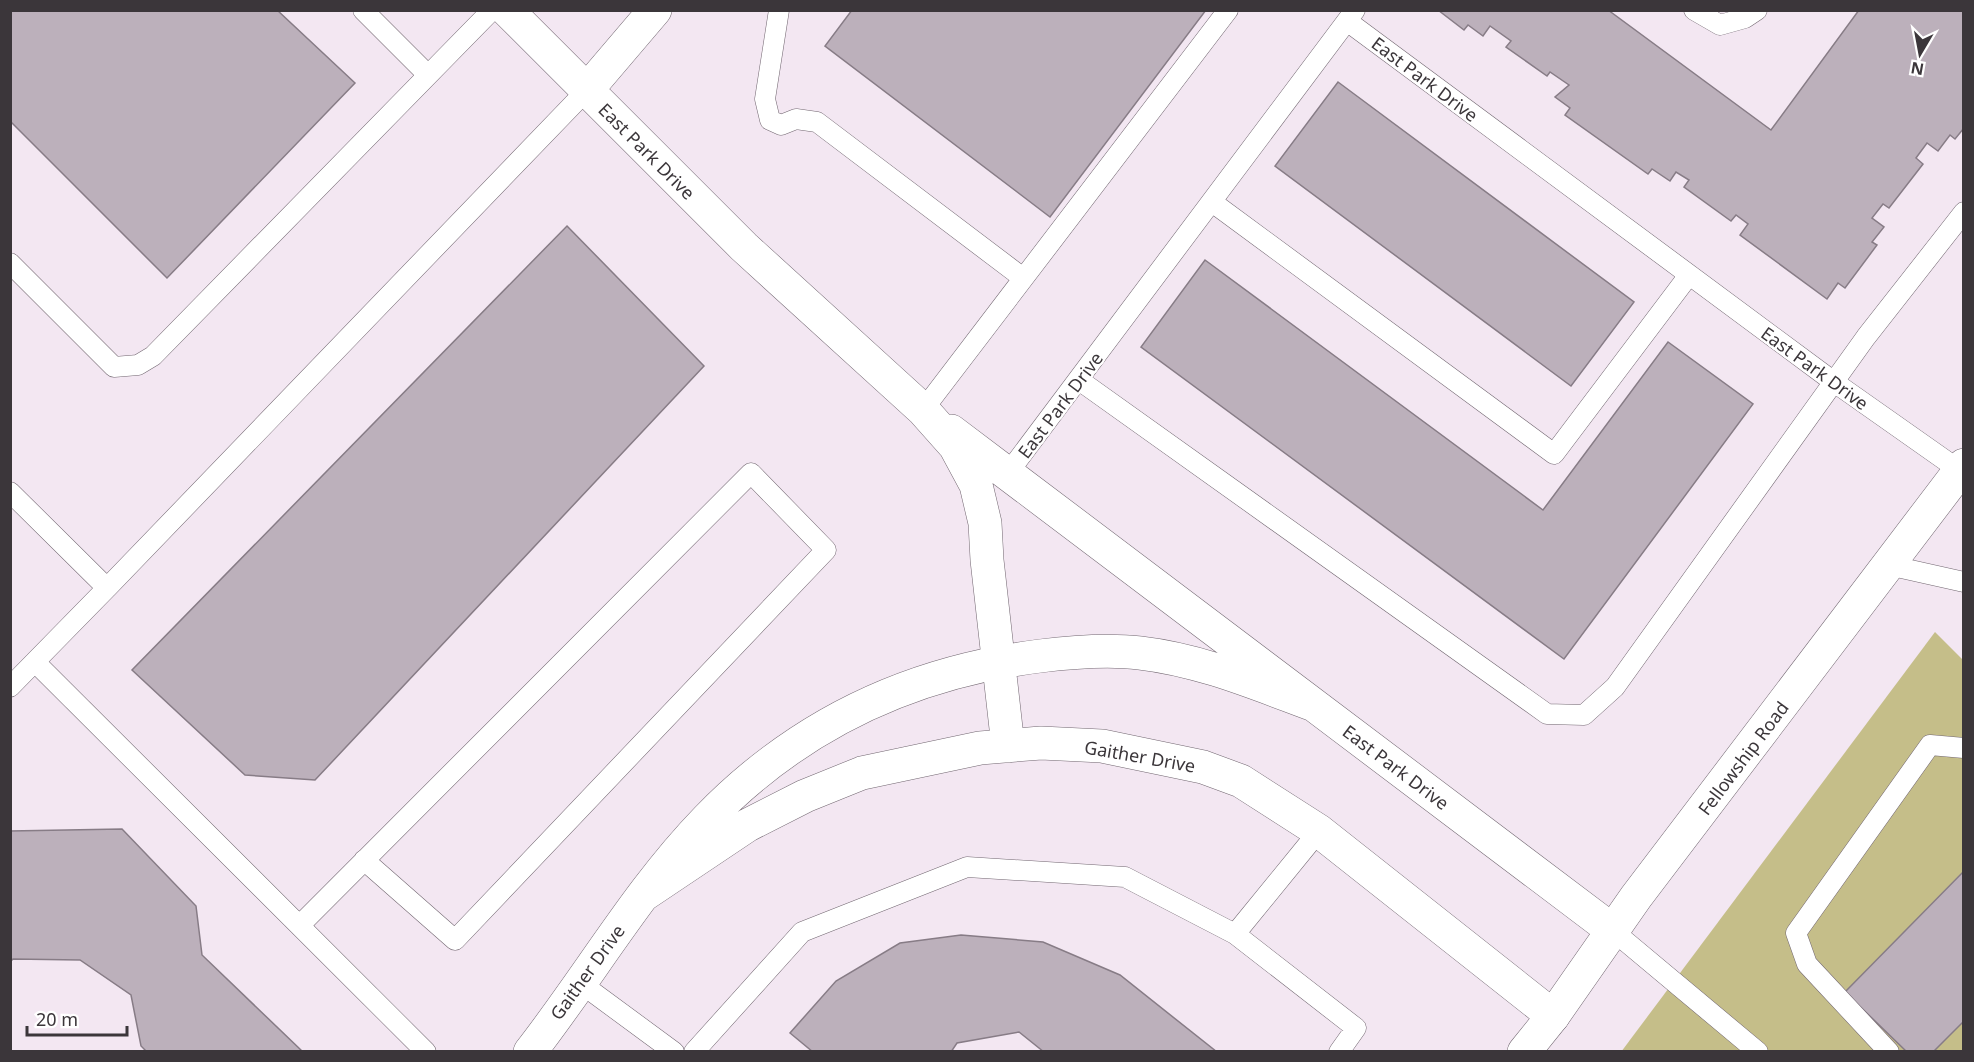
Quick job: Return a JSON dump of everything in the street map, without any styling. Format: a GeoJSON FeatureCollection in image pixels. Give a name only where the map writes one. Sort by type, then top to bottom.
{"type":"FeatureCollection","features":[{"type":"Feature","properties":{"kind":"street","name":"East Park Drive"},"geometry":{"type":"LineString","coordinates":[[507,10],[744,247],[923,410],[1612,930]]}},
{"type":"Feature","properties":{"kind":"street"},"geometry":{"type":"LineString","coordinates":[[586,91],[655,10]]}},
{"type":"Feature","properties":{"kind":"street","name":"East Park Drive"},"geometry":{"type":"LineString","coordinates":[[923,410],[955,446],[976,485],[985,523],[1008,746]]}},
{"type":"Feature","properties":{"kind":"street","name":"Fellowship Road"},"geometry":{"type":"LineString","coordinates":[[1524,1052],[1553,1016],[1612,930],[1961,468]]}},
{"type":"Feature","properties":{"kind":"street","name":"Gaither Drive"},"geometry":{"type":"LineString","coordinates":[[530,1052],[645,894],[706,820],[742,785],[817,729],[855,708],[922,681],[998,661],[1075,652],[1139,652],[1204,664],[1314,705]]}},
{"type":"Feature","properties":{"kind":"street","name":"Gaither Drive"},"geometry":{"type":"LineString","coordinates":[[645,894],[748,825],[805,796],[862,773],[980,748],[1041,743],[1102,746],[1203,767],[1240,781],[1318,831],[1553,1016]]}},
{"type":"Feature","properties":{"kind":"lane"},"geometry":{"type":"LineString","coordinates":[[363,10],[428,75]]}},
{"type":"Feature","properties":{"kind":"lane"},"geometry":{"type":"LineString","coordinates":[[10,263],[114,367],[138,365],[153,356],[492,10]]}},
{"type":"Feature","properties":{"kind":"lane"},"geometry":{"type":"LineString","coordinates":[[779,10],[765,99],[770,120],[781,125],[796,118],[817,122],[1023,278]]}},
{"type":"Feature","properties":{"kind":"lane"},"geometry":{"type":"LineString","coordinates":[[923,410],[1228,10]]}},
{"type":"Feature","properties":{"kind":"lane"},"geometry":{"type":"LineString","coordinates":[[1694,10],[1720,25],[1745,18],[1756,10]]}},
{"type":"Feature","properties":{"kind":"lane","name":"East Park Drive"},"geometry":{"type":"LineString","coordinates":[[1008,473],[1351,16],[1689,275],[1834,382],[1961,468]]}},
{"type":"Feature","properties":{"kind":"lane"},"geometry":{"type":"LineString","coordinates":[[10,687],[586,91]]}},
{"type":"Feature","properties":{"kind":"lane"},"geometry":{"type":"LineString","coordinates":[[1212,202],[1554,454],[1689,275]]}},
{"type":"Feature","properties":{"kind":"lane"},"geometry":{"type":"LineString","coordinates":[[1079,380],[1547,714],[1584,715],[1615,687],[1834,382],[1964,212]]}},
{"type":"Feature","properties":{"kind":"lane"},"geometry":{"type":"LineString","coordinates":[[300,925],[364,860],[751,473],[826,550],[454,940],[364,860]]}},
{"type":"Feature","properties":{"kind":"lane"},"geometry":{"type":"LineString","coordinates":[[11,495],[107,588]]}},
{"type":"Feature","properties":{"kind":"lane"},"geometry":{"type":"LineString","coordinates":[[1888,565],[1964,582]]}},
{"type":"Feature","properties":{"kind":"lane"},"geometry":{"type":"LineString","coordinates":[[35,662],[426,1052]]}},
{"type":"Feature","properties":{"kind":"lane"},"geometry":{"type":"LineString","coordinates":[[1889,1052],[1807,964],[1796,933],[1930,745],[1964,748]]}},
{"type":"Feature","properties":{"kind":"lane"},"geometry":{"type":"LineString","coordinates":[[1235,934],[1318,831]]}},
{"type":"Feature","properties":{"kind":"lane"},"geometry":{"type":"LineString","coordinates":[[694,1052],[802,932],[967,867],[1125,876],[1235,934],[1356,1028],[1339,1052]]}},
{"type":"Feature","properties":{"kind":"lane"},"geometry":{"type":"LineString","coordinates":[[1612,930],[1758,1052]]}},
{"type":"Feature","properties":{"kind":"lane"},"geometry":{"type":"LineString","coordinates":[[579,982],[674,1052]]}},
{"type":"Feature","properties":{"kind":"shaded area"},"geometry":{"type":"Polygon","coordinates":[[[1935,632],[1963,660],[1963,1051],[1621,1052],[1935,632]]]}},
{"type":"Feature","properties":{"kind":"building"},"geometry":{"type":"Polygon","coordinates":[[[10,10],[277,10],[355,83],[167,278],[10,121],[10,10]]]}},
{"type":"Feature","properties":{"kind":"building"},"geometry":{"type":"Polygon","coordinates":[[[852,10],[1206,10],[1050,217],[825,46],[852,10]]]}},
{"type":"Feature","properties":{"kind":"building"},"geometry":{"type":"Polygon","coordinates":[[[1438,10],[1608,10],[1771,130],[1859,10],[1964,10],[1964,128],[1955,139],[1950,135],[1938,151],[1927,143],[1916,158],[1923,164],[1889,208],[1883,204],[1872,218],[1884,227],[1872,242],[1877,245],[1845,288],[1838,283],[1827,299],[1740,235],[1748,224],[1736,215],[1731,221],[1684,187],[1689,180],[1676,172],[1670,181],[1652,169],[1648,174],[1565,115],[1570,108],[1555,97],[1569,85],[1550,72],[1547,76],[1506,47],[1511,41],[1490,26],[1483,36],[1468,25],[1464,30],[1438,10]]]}},
{"type":"Feature","properties":{"kind":"building"},"geometry":{"type":"Polygon","coordinates":[[[1338,82],[1634,302],[1571,386],[1275,166],[1338,82]]]}},
{"type":"Feature","properties":{"kind":"building"},"geometry":{"type":"Polygon","coordinates":[[[567,226],[704,366],[315,780],[245,775],[132,670],[567,226]]]}},
{"type":"Feature","properties":{"kind":"building"},"geometry":{"type":"Polygon","coordinates":[[[1205,260],[1543,510],[1668,342],[1753,404],[1564,659],[1141,347],[1205,260]]]}},
{"type":"Feature","properties":{"kind":"building"},"geometry":{"type":"Polygon","coordinates":[[[122,829],[196,906],[202,955],[303,1052],[147,1052],[141,1046],[131,995],[80,960],[13,959],[10,962],[10,831],[122,829]]]}},
{"type":"Feature","properties":{"kind":"building"},"geometry":{"type":"Polygon","coordinates":[[[1964,871],[1964,1021],[1933,1052],[1907,1052],[1845,992],[1964,871]]]}},
{"type":"Feature","properties":{"kind":"building"},"geometry":{"type":"Polygon","coordinates":[[[961,935],[1043,942],[1120,975],[1217,1052],[1044,1052],[1019,1032],[957,1043],[951,1052],[813,1052],[790,1033],[836,981],[900,943],[961,935]]]}}]}
